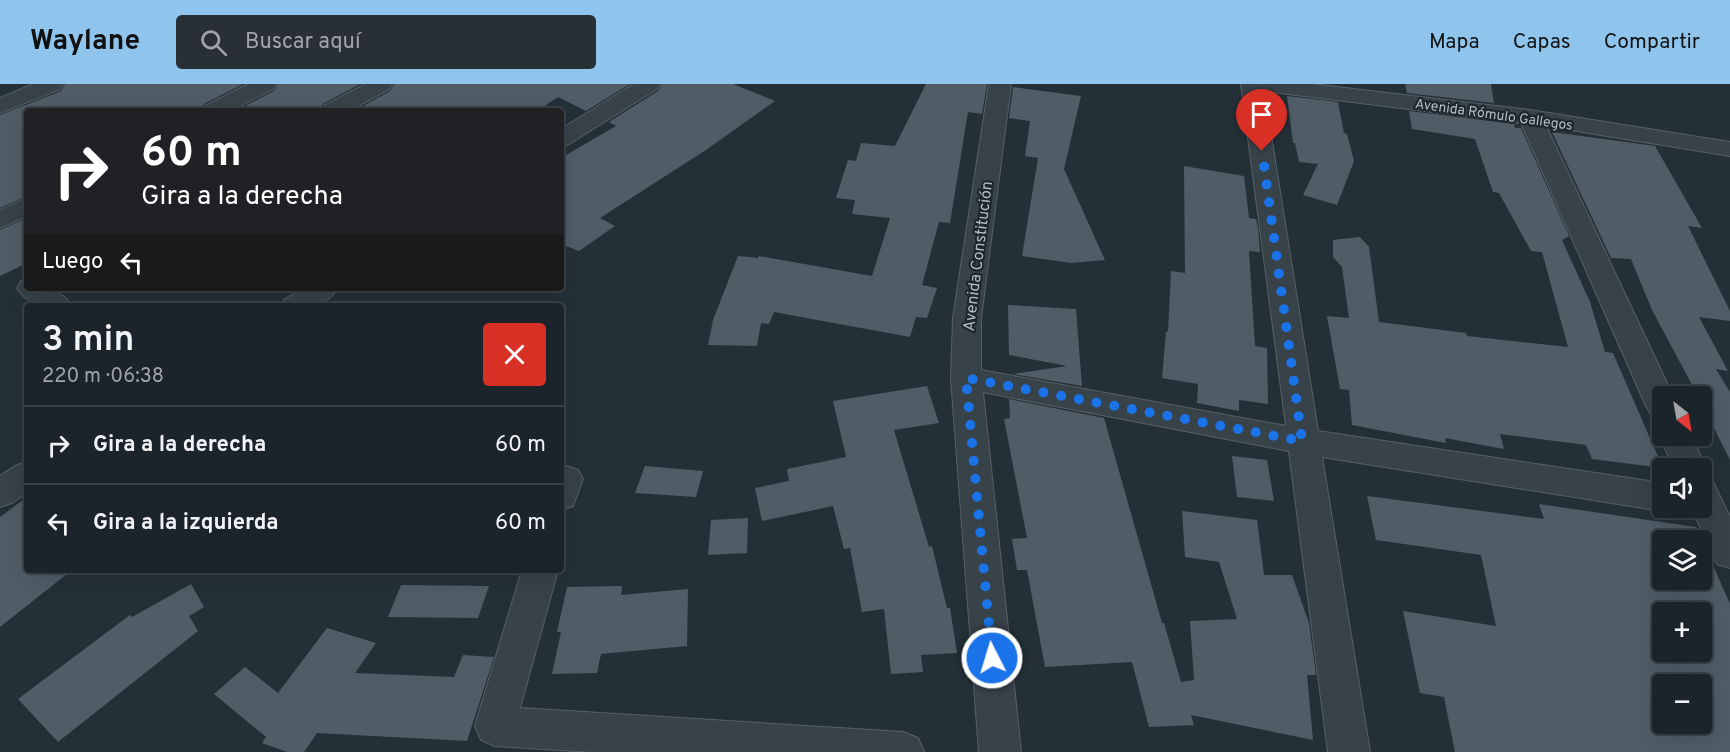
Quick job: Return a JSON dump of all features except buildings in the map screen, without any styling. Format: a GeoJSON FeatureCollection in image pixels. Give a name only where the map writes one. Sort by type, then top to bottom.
{"type":"FeatureCollection","features":[{"type":"Feature","properties":{"kind":"street"},"geometry":{"type":"LineString","coordinates":[[0,106],[52,84]]}},
{"type":"Feature","properties":{"kind":"street"},"geometry":{"type":"LineString","coordinates":[[219,108],[266,84]]}},
{"type":"Feature","properties":{"kind":"street"},"geometry":{"type":"LineString","coordinates":[[337,108],[381,84]]}},
{"type":"Feature","properties":{"kind":"street"},"geometry":{"type":"LineString","coordinates":[[564,137],[648,84]]}},
{"type":"Feature","properties":{"kind":"street","name":"Avenida Constitución"},"geometry":{"type":"LineString","coordinates":[[1000,84],[967,318],[966,378],[1000,752]]}},
{"type":"Feature","properties":{"kind":"street"},"geometry":{"type":"LineString","coordinates":[[1252,84],[1302,441],[1349,752]]}},
{"type":"Feature","properties":{"kind":"street","name":"Avenida Rómulo Gallegos"},"geometry":{"type":"LineString","coordinates":[[1258,84],[1530,117],[1730,149]]}},
{"type":"Feature","properties":{"kind":"street"},"geometry":{"type":"LineString","coordinates":[[1530,117],[1653,386]]}},
{"type":"Feature","properties":{"kind":"street"},"geometry":{"type":"LineString","coordinates":[[0,220],[24,208]]}},
{"type":"Feature","properties":{"kind":"street"},"geometry":{"type":"LineString","coordinates":[[36,291],[54,303]]}},
{"type":"Feature","properties":{"kind":"street"},"geometry":{"type":"LineString","coordinates":[[300,303],[319,291]]}},
{"type":"Feature","properties":{"kind":"street"},"geometry":{"type":"LineString","coordinates":[[966,378],[1302,441],[1652,495]]}},
{"type":"Feature","properties":{"kind":"street"},"geometry":{"type":"LineString","coordinates":[[0,493],[24,478]]}},
{"type":"Feature","properties":{"kind":"street"},"geometry":{"type":"LineString","coordinates":[[1712,507],[1730,553]]}},
{"type":"Feature","properties":{"kind":"street"},"geometry":{"type":"LineString","coordinates":[[539,573],[495,726],[903,752]]}},
{"type":"Feature","properties":{"kind":"route"},"geometry":{"type":"LineString","coordinates":[[992,658],[966,378],[1302,441],[1262,151]]}}]}
